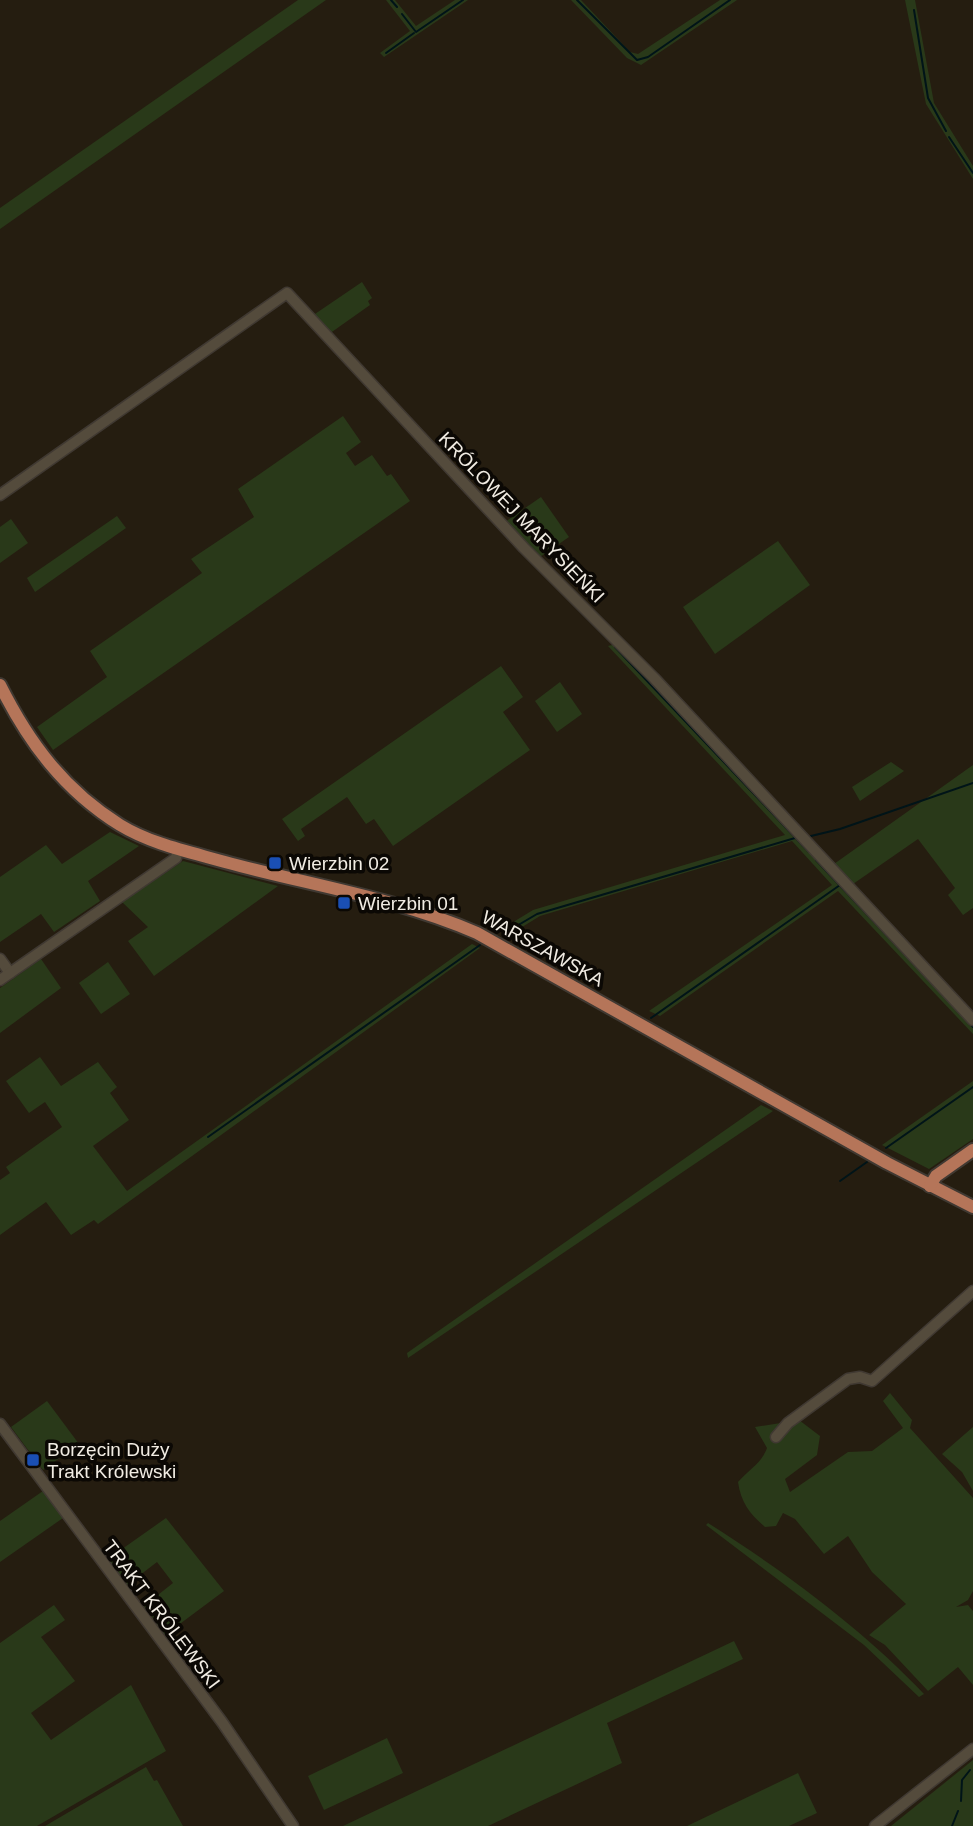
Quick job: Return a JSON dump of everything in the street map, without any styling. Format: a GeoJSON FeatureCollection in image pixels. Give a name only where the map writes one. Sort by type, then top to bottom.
{"type":"FeatureCollection","features":[{"type":"Feature","properties":{"kind":"main road","name":"WARSZAWSKA"},"geometry":{"type":"LineString","coordinates":[[0,685],[23,731],[66,783],[122,826],[178,849],[410,908],[477,933],[930,1186],[973,1207]]}},
{"type":"Feature","properties":{"kind":"main road"},"geometry":{"type":"LineString","coordinates":[[930,1186],[936,1176],[973,1150]]}},
{"type":"Feature","properties":{"kind":"street","name":"KRÓLOWEJ MARYSIEŃKI"},"geometry":{"type":"LineString","coordinates":[[0,495],[287,293],[973,1020]]}},
{"type":"Feature","properties":{"kind":"street"},"geometry":{"type":"LineString","coordinates":[[0,980],[176,858],[178,849]]}},
{"type":"Feature","properties":{"kind":"street"},"geometry":{"type":"LineString","coordinates":[[0,959],[10,973]]}},
{"type":"Feature","properties":{"kind":"street"},"geometry":{"type":"LineString","coordinates":[[776,1437],[788,1423],[849,1379],[860,1377],[872,1381],[973,1291]]}},
{"type":"Feature","properties":{"kind":"street","name":"TRAKT KRÓLEWSKI"},"geometry":{"type":"LineString","coordinates":[[0,1424],[222,1722],[292,1826]]}},
{"type":"Feature","properties":{"kind":"street"},"geometry":{"type":"LineString","coordinates":[[875,1826],[973,1749]]}},
{"type":"Feature","properties":{"kind":"green space"},"geometry":{"type":"Polygon","coordinates":[[[298,0],[326,0],[0,229],[0,208],[298,0]]]}},
{"type":"Feature","properties":{"kind":"green space"},"geometry":{"type":"Polygon","coordinates":[[[386,0],[395,0],[416,26],[455,0],[468,0],[384,57],[380,53],[410,31],[386,0]]]}},
{"type":"Feature","properties":{"kind":"green space"},"geometry":{"type":"Polygon","coordinates":[[[571,0],[581,0],[630,52],[638,54],[720,0],[737,0],[641,65],[627,58],[571,0]]]}},
{"type":"Feature","properties":{"kind":"green space"},"geometry":{"type":"Polygon","coordinates":[[[905,0],[915,0],[934,103],[973,166],[973,179],[926,104],[905,0]]]}},
{"type":"Feature","properties":{"kind":"green space"},"geometry":{"type":"Polygon","coordinates":[[[362,282],[372,298],[368,301],[370,305],[329,334],[312,316],[362,282]]]}},
{"type":"Feature","properties":{"kind":"green space"},"geometry":{"type":"Polygon","coordinates":[[[343,416],[361,442],[346,453],[355,466],[372,455],[387,476],[391,474],[410,501],[53,750],[37,727],[107,677],[90,651],[202,573],[191,559],[254,517],[238,489],[343,416]]]}},
{"type":"Feature","properties":{"kind":"green space"},"geometry":{"type":"Polygon","coordinates":[[[541,497],[569,537],[540,557],[505,522],[541,497]]]}},
{"type":"Feature","properties":{"kind":"green space"},"geometry":{"type":"Polygon","coordinates":[[[117,516],[126,528],[35,592],[27,578],[117,516]]]}},
{"type":"Feature","properties":{"kind":"green space"},"geometry":{"type":"Polygon","coordinates":[[[11,519],[28,543],[0,563],[0,527],[11,519]]]}},
{"type":"Feature","properties":{"kind":"green space"},"geometry":{"type":"Polygon","coordinates":[[[778,541],[810,585],[715,654],[683,607],[778,541]]]}},
{"type":"Feature","properties":{"kind":"green space"},"geometry":{"type":"Polygon","coordinates":[[[616,644],[973,1024],[973,1034],[838,891],[660,1016],[649,1011],[832,885],[792,841],[540,916],[514,932],[505,927],[533,910],[785,835],[608,646],[616,644]]]}},
{"type":"Feature","properties":{"kind":"green space"},"geometry":{"type":"Polygon","coordinates":[[[501,666],[523,697],[503,712],[530,750],[393,846],[374,819],[366,824],[347,797],[301,829],[305,836],[298,841],[282,819],[501,666]]]}},
{"type":"Feature","properties":{"kind":"green space"},"geometry":{"type":"Polygon","coordinates":[[[560,682],[582,714],[557,732],[535,701],[560,682]]]}},
{"type":"Feature","properties":{"kind":"green space"},"geometry":{"type":"Polygon","coordinates":[[[891,762],[904,771],[860,801],[852,787],[891,762]]]}},
{"type":"Feature","properties":{"kind":"green space"},"geometry":{"type":"Polygon","coordinates":[[[973,765],[973,908],[963,915],[948,895],[955,888],[918,839],[853,884],[834,864],[973,765]]]}},
{"type":"Feature","properties":{"kind":"green space"},"geometry":{"type":"Polygon","coordinates":[[[110,832],[139,846],[88,881],[100,901],[54,932],[41,914],[0,942],[0,877],[46,845],[62,864],[110,832]]]}},
{"type":"Feature","properties":{"kind":"green space"},"geometry":{"type":"Polygon","coordinates":[[[183,861],[278,886],[154,976],[128,941],[148,927],[122,902],[183,861]]]}},
{"type":"Feature","properties":{"kind":"green space"},"geometry":{"type":"Polygon","coordinates":[[[472,944],[480,948],[98,1224],[94,1220],[71,1235],[46,1202],[0,1235],[0,1180],[10,1173],[6,1167],[62,1127],[45,1102],[29,1113],[6,1081],[40,1057],[61,1086],[98,1062],[117,1087],[110,1093],[129,1120],[93,1146],[127,1191],[472,944]]]}},
{"type":"Feature","properties":{"kind":"green space"},"geometry":{"type":"Polygon","coordinates":[[[41,959],[61,988],[0,1033],[0,988],[41,959]]]}},
{"type":"Feature","properties":{"kind":"green space"},"geometry":{"type":"Polygon","coordinates":[[[108,962],[130,994],[101,1014],[79,983],[108,962]]]}},
{"type":"Feature","properties":{"kind":"green space"},"geometry":{"type":"Polygon","coordinates":[[[973,1081],[973,1139],[929,1169],[882,1145],[973,1081]]]}},
{"type":"Feature","properties":{"kind":"green space"},"geometry":{"type":"Polygon","coordinates":[[[761,1105],[773,1111],[408,1358],[407,1353],[761,1105]]]}},
{"type":"Feature","properties":{"kind":"green space"},"geometry":{"type":"Polygon","coordinates":[[[890,1393],[912,1420],[910,1428],[973,1498],[973,1591],[968,1600],[956,1607],[968,1605],[973,1611],[973,1685],[958,1667],[928,1691],[885,1645],[869,1635],[906,1604],[872,1572],[848,1536],[824,1554],[795,1519],[783,1513],[776,1526],[765,1527],[747,1508],[739,1489],[738,1482],[758,1462],[767,1448],[755,1427],[799,1420],[820,1436],[817,1455],[785,1479],[790,1492],[848,1452],[872,1451],[903,1428],[883,1401],[890,1393]]]}},
{"type":"Feature","properties":{"kind":"green space"},"geometry":{"type":"Polygon","coordinates":[[[47,1401],[79,1444],[43,1470],[11,1427],[47,1401]]]}},
{"type":"Feature","properties":{"kind":"green space"},"geometry":{"type":"Polygon","coordinates":[[[973,1427],[973,1491],[962,1472],[942,1454],[973,1427]]]}},
{"type":"Feature","properties":{"kind":"green space"},"geometry":{"type":"Polygon","coordinates":[[[43,1491],[63,1518],[0,1562],[0,1521],[43,1491]]]}},
{"type":"Feature","properties":{"kind":"green space"},"geometry":{"type":"Polygon","coordinates":[[[166,1518],[224,1591],[165,1635],[144,1606],[173,1583],[157,1562],[127,1585],[108,1559],[166,1518]]]}},
{"type":"Feature","properties":{"kind":"green space"},"geometry":{"type":"Polygon","coordinates":[[[708,1523],[764,1560],[849,1624],[924,1694],[919,1697],[864,1645],[706,1525],[708,1523]]]}},
{"type":"Feature","properties":{"kind":"green space"},"geometry":{"type":"Polygon","coordinates":[[[54,1605],[65,1620],[41,1637],[75,1681],[31,1713],[51,1740],[131,1685],[166,1751],[37,1826],[0,1826],[0,1643],[54,1605]]]}},
{"type":"Feature","properties":{"kind":"green space"},"geometry":{"type":"Polygon","coordinates":[[[734,1641],[743,1659],[607,1723],[622,1763],[488,1826],[343,1826],[734,1641]]]}},
{"type":"Feature","properties":{"kind":"green space"},"geometry":{"type":"Polygon","coordinates":[[[387,1738],[403,1773],[324,1810],[308,1776],[387,1738]]]}},
{"type":"Feature","properties":{"kind":"green space"},"geometry":{"type":"Polygon","coordinates":[[[973,1760],[973,1826],[891,1826],[973,1760]]]}},
{"type":"Feature","properties":{"kind":"green space"},"geometry":{"type":"Polygon","coordinates":[[[146,1767],[154,1781],[157,1780],[183,1826],[45,1826],[146,1767]]]}},
{"type":"Feature","properties":{"kind":"green space"},"geometry":{"type":"Polygon","coordinates":[[[798,1773],[817,1813],[789,1826],[687,1826],[798,1773]]]}},
{"type":"Feature","properties":{"kind":"waterway"},"geometry":{"type":"LineString","coordinates":[[391,0],[397,7]]}},
{"type":"Feature","properties":{"kind":"waterway"},"geometry":{"type":"LineString","coordinates":[[402,14],[416,32],[463,0]]}},
{"type":"Feature","properties":{"kind":"waterway"},"geometry":{"type":"LineString","coordinates":[[577,0],[637,60],[648,57],[730,0]]}},
{"type":"Feature","properties":{"kind":"waterway"},"geometry":{"type":"LineString","coordinates":[[914,10],[928,98],[946,131]]}},
{"type":"Feature","properties":{"kind":"waterway"},"geometry":{"type":"LineString","coordinates":[[386,53],[414,33]]}},
{"type":"Feature","properties":{"kind":"waterway"},"geometry":{"type":"LineString","coordinates":[[949,137],[973,173]]}},
{"type":"Feature","properties":{"kind":"waterway"},"geometry":{"type":"LineString","coordinates":[[576,607],[606,637]]}},
{"type":"Feature","properties":{"kind":"waterway"},"geometry":{"type":"LineString","coordinates":[[615,647],[809,852]]}},
{"type":"Feature","properties":{"kind":"waterway"},"geometry":{"type":"LineString","coordinates":[[811,836],[840,829],[973,783]]}},
{"type":"Feature","properties":{"kind":"waterway"},"geometry":{"type":"LineString","coordinates":[[503,934],[537,914],[795,838]]}},
{"type":"Feature","properties":{"kind":"waterway"},"geometry":{"type":"LineString","coordinates":[[816,860],[973,1027]]}},
{"type":"Feature","properties":{"kind":"waterway"},"geometry":{"type":"LineString","coordinates":[[651,1018],[840,885]]}},
{"type":"Feature","properties":{"kind":"waterway"},"geometry":{"type":"LineString","coordinates":[[208,1137],[480,945]]}},
{"type":"Feature","properties":{"kind":"waterway"},"geometry":{"type":"LineString","coordinates":[[886,1148],[973,1087]]}},
{"type":"Feature","properties":{"kind":"waterway"},"geometry":{"type":"LineString","coordinates":[[840,1181],[867,1162]]}},
{"type":"Feature","properties":{"kind":"waterway"},"geometry":{"type":"LineString","coordinates":[[961,1801],[962,1780],[970,1770]]}},
{"type":"Feature","properties":{"kind":"waterway"},"geometry":{"type":"LineString","coordinates":[[952,1826],[958,1811]]}},
{"type":"Feature","properties":{"kind":"place","name":"Wierzbin 02"},"geometry":{"type":"Point","coordinates":[275,863]}},
{"type":"Feature","properties":{"kind":"place","name":"Wierzbin 01"},"geometry":{"type":"Point","coordinates":[344,903]}},
{"type":"Feature","properties":{"kind":"place","name":"Borzęcin Duży Trakt Królewski"},"geometry":{"type":"Point","coordinates":[33,1460]}}]}
